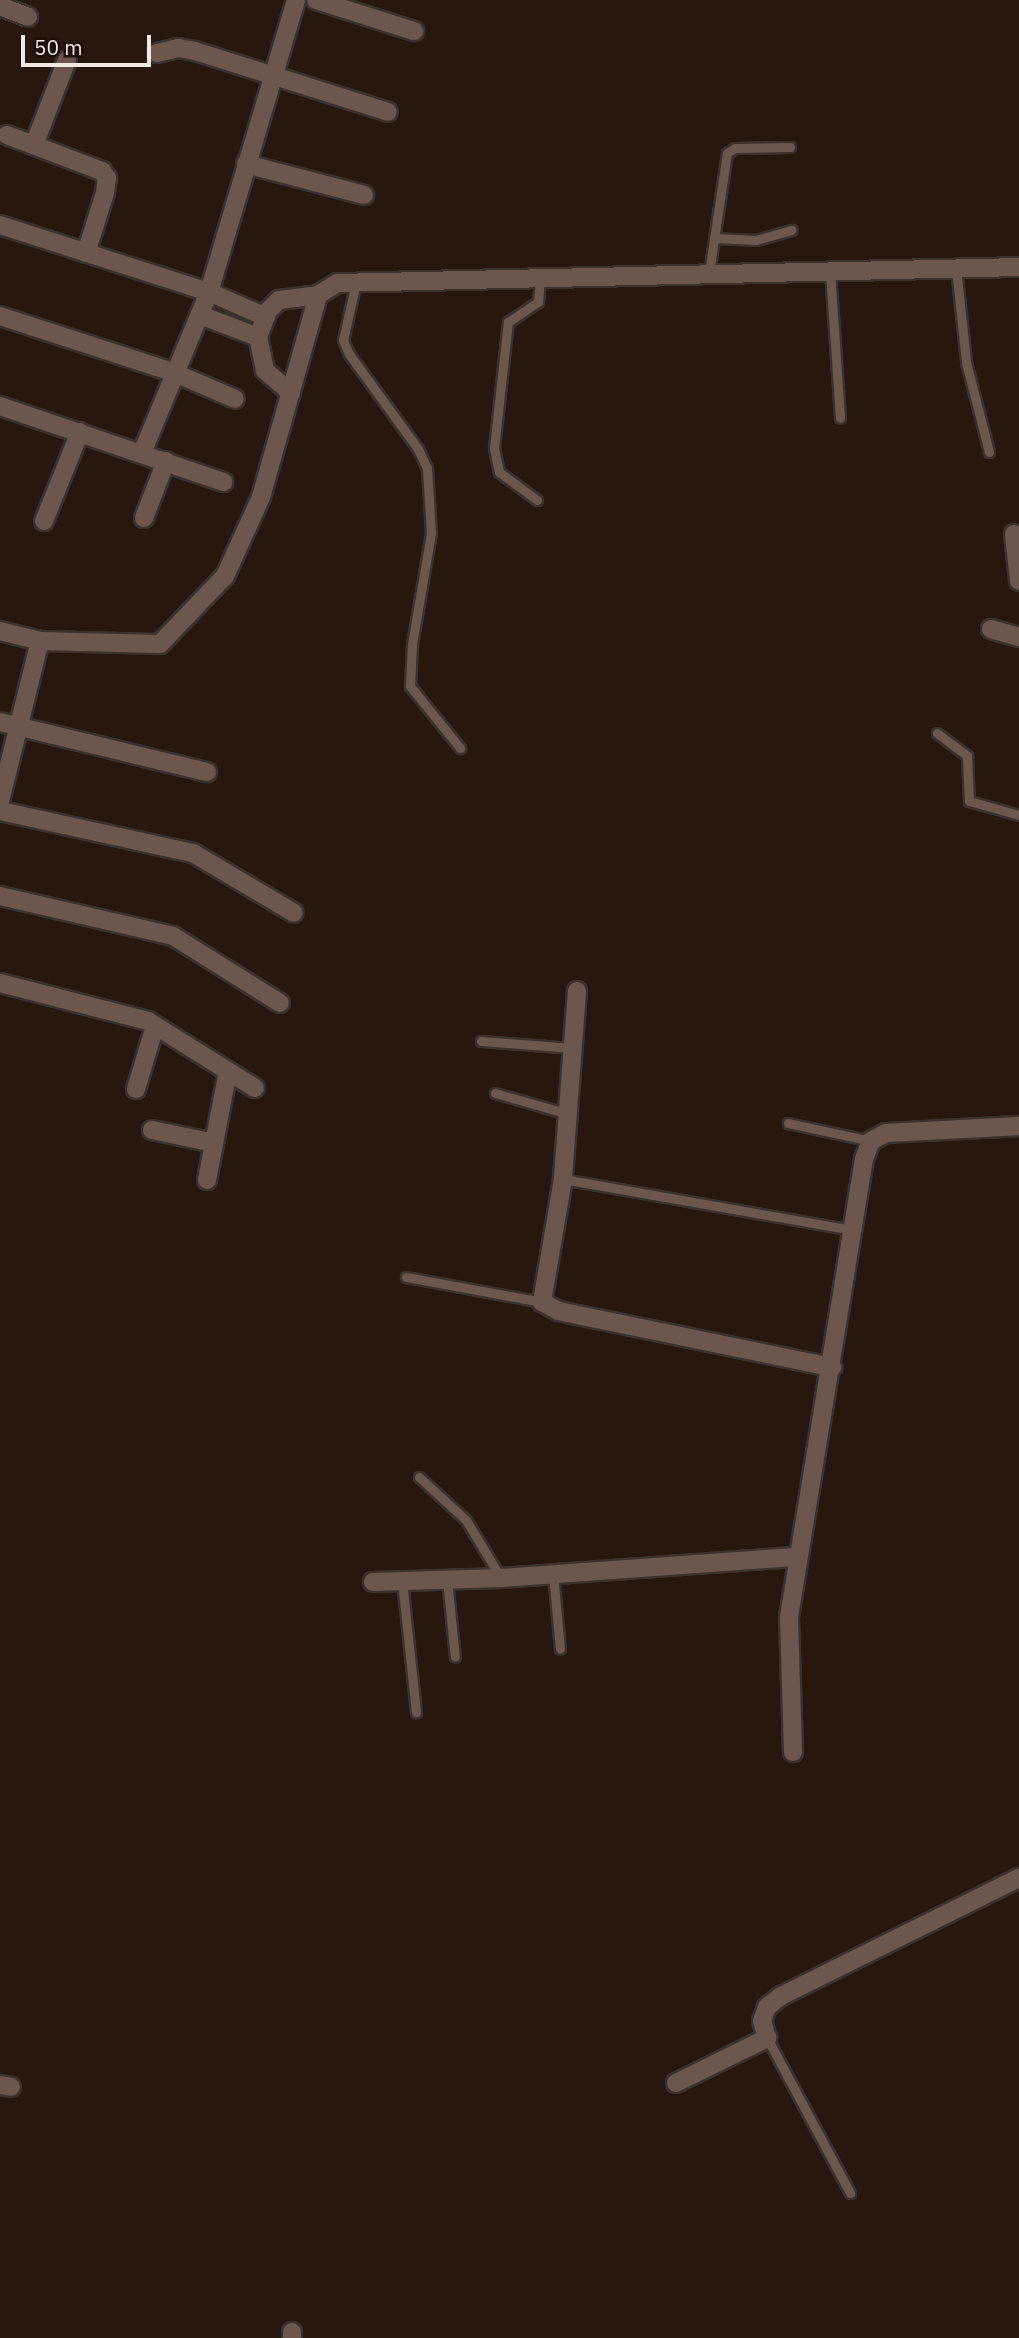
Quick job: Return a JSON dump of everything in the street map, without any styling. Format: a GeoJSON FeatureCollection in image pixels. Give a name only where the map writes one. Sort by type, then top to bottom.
{"type":"FeatureCollection","features":[{"type":"Feature","properties":{"kind":"street"},"geometry":{"type":"LineString","coordinates":[[142,453],[209,292],[296,0]]}},
{"type":"Feature","properties":{"kind":"street"},"geometry":{"type":"LineString","coordinates":[[316,0],[414,32]]}},
{"type":"Feature","properties":{"kind":"street"},"geometry":{"type":"LineString","coordinates":[[0,6],[28,17]]}},
{"type":"Feature","properties":{"kind":"street"},"geometry":{"type":"LineString","coordinates":[[157,53],[178,48],[195,51],[388,112]]}},
{"type":"Feature","properties":{"kind":"street"},"geometry":{"type":"LineString","coordinates":[[34,145],[66,60]]}},
{"type":"Feature","properties":{"kind":"street"},"geometry":{"type":"LineString","coordinates":[[7,135],[102,171],[107,178],[86,253]]}},
{"type":"Feature","properties":{"kind":"street"},"geometry":{"type":"LineString","coordinates":[[246,164],[364,195]]}},
{"type":"Feature","properties":{"kind":"street"},"geometry":{"type":"LineString","coordinates":[[0,225],[209,292],[265,317]]}},
{"type":"Feature","properties":{"kind":"street"},"geometry":{"type":"LineString","coordinates":[[291,393],[265,370],[258,337],[265,317],[279,300],[318,295],[337,283],[356,279],[1019,267]]}},
{"type":"Feature","properties":{"kind":"street"},"geometry":{"type":"LineString","coordinates":[[0,631],[40,641],[160,645],[225,576],[261,497],[318,295]]}},
{"type":"Feature","properties":{"kind":"street"},"geometry":{"type":"LineString","coordinates":[[200,315],[258,337]]}},
{"type":"Feature","properties":{"kind":"street"},"geometry":{"type":"LineString","coordinates":[[0,316],[175,373],[235,399]]}},
{"type":"Feature","properties":{"kind":"street"},"geometry":{"type":"LineString","coordinates":[[1,409],[80,432],[223,482]]}},
{"type":"Feature","properties":{"kind":"street"},"geometry":{"type":"LineString","coordinates":[[44,522],[80,432]]}},
{"type":"Feature","properties":{"kind":"street"},"geometry":{"type":"LineString","coordinates":[[144,518],[166,461]]}},
{"type":"Feature","properties":{"kind":"street"},"geometry":{"type":"LineString","coordinates":[[1014,534],[1019,581]]}},
{"type":"Feature","properties":{"kind":"street"},"geometry":{"type":"LineString","coordinates":[[991,629],[1019,637]]}},
{"type":"Feature","properties":{"kind":"street"},"geometry":{"type":"LineString","coordinates":[[0,802],[40,641]]}},
{"type":"Feature","properties":{"kind":"street"},"geometry":{"type":"LineString","coordinates":[[0,722],[207,772]]}},
{"type":"Feature","properties":{"kind":"street"},"geometry":{"type":"LineString","coordinates":[[0,811],[193,853],[294,913]]}},
{"type":"Feature","properties":{"kind":"street"},"geometry":{"type":"LineString","coordinates":[[0,896],[173,936],[280,1003]]}},
{"type":"Feature","properties":{"kind":"street"},"geometry":{"type":"LineString","coordinates":[[0,984],[155,1026],[255,1088]]}},
{"type":"Feature","properties":{"kind":"street"},"geometry":{"type":"LineString","coordinates":[[577,991],[563,1179],[542,1302],[558,1311],[832,1367]]}},
{"type":"Feature","properties":{"kind":"street"},"geometry":{"type":"LineString","coordinates":[[136,1089],[155,1026]]}},
{"type":"Feature","properties":{"kind":"street"},"geometry":{"type":"LineString","coordinates":[[207,1180],[228,1071]]}},
{"type":"Feature","properties":{"kind":"street"},"geometry":{"type":"LineString","coordinates":[[793,1752],[789,1617],[797,1557],[832,1367],[852,1230],[871,1142],[886,1133],[1019,1126]]}},
{"type":"Feature","properties":{"kind":"street"},"geometry":{"type":"LineString","coordinates":[[152,1130],[214,1143]]}},
{"type":"Feature","properties":{"kind":"street"},"geometry":{"type":"LineString","coordinates":[[373,1582],[501,1578],[797,1557]]}},
{"type":"Feature","properties":{"kind":"street"},"geometry":{"type":"LineString","coordinates":[[676,2083],[767,2038],[762,2021],[767,2007],[780,1996],[1019,1878]]}},
{"type":"Feature","properties":{"kind":"lane"},"geometry":{"type":"LineString","coordinates":[[709,273],[727,153],[735,148],[790,147]]}},
{"type":"Feature","properties":{"kind":"lane"},"geometry":{"type":"LineString","coordinates":[[714,238],[756,240],[792,230]]}},
{"type":"Feature","properties":{"kind":"lane"},"geometry":{"type":"LineString","coordinates":[[956,268],[966,362],[989,452]]}},
{"type":"Feature","properties":{"kind":"lane"},"geometry":{"type":"LineString","coordinates":[[830,271],[840,418]]}},
{"type":"Feature","properties":{"kind":"lane"},"geometry":{"type":"LineString","coordinates":[[537,500],[499,472],[494,448],[508,322],[538,302],[540,277]]}},
{"type":"Feature","properties":{"kind":"lane"},"geometry":{"type":"LineString","coordinates":[[356,279],[344,340],[356,368],[418,449],[429,487],[431,533],[412,644],[410,687],[460,748]]}},
{"type":"Feature","properties":{"kind":"lane"},"geometry":{"type":"LineString","coordinates":[[937,733],[967,757],[970,801],[1019,815]]}},
{"type":"Feature","properties":{"kind":"lane"},"geometry":{"type":"LineString","coordinates":[[481,1041],[573,1048]]}},
{"type":"Feature","properties":{"kind":"lane"},"geometry":{"type":"LineString","coordinates":[[495,1093],[568,1114]]}},
{"type":"Feature","properties":{"kind":"lane"},"geometry":{"type":"LineString","coordinates":[[788,1123],[871,1142]]}},
{"type":"Feature","properties":{"kind":"lane"},"geometry":{"type":"LineString","coordinates":[[563,1179],[852,1230]]}},
{"type":"Feature","properties":{"kind":"lane"},"geometry":{"type":"LineString","coordinates":[[406,1278],[542,1302]]}},
{"type":"Feature","properties":{"kind":"lane"},"geometry":{"type":"LineString","coordinates":[[419,1477],[466,1520],[501,1578]]}},
{"type":"Feature","properties":{"kind":"lane"},"geometry":{"type":"LineString","coordinates":[[553,1574],[560,1649]]}},
{"type":"Feature","properties":{"kind":"lane"},"geometry":{"type":"LineString","coordinates":[[447,1580],[455,1657]]}},
{"type":"Feature","properties":{"kind":"lane"},"geometry":{"type":"LineString","coordinates":[[402,1581],[416,1712]]}},
{"type":"Feature","properties":{"kind":"lane"},"geometry":{"type":"LineString","coordinates":[[767,2038],[850,2193]]}}]}
